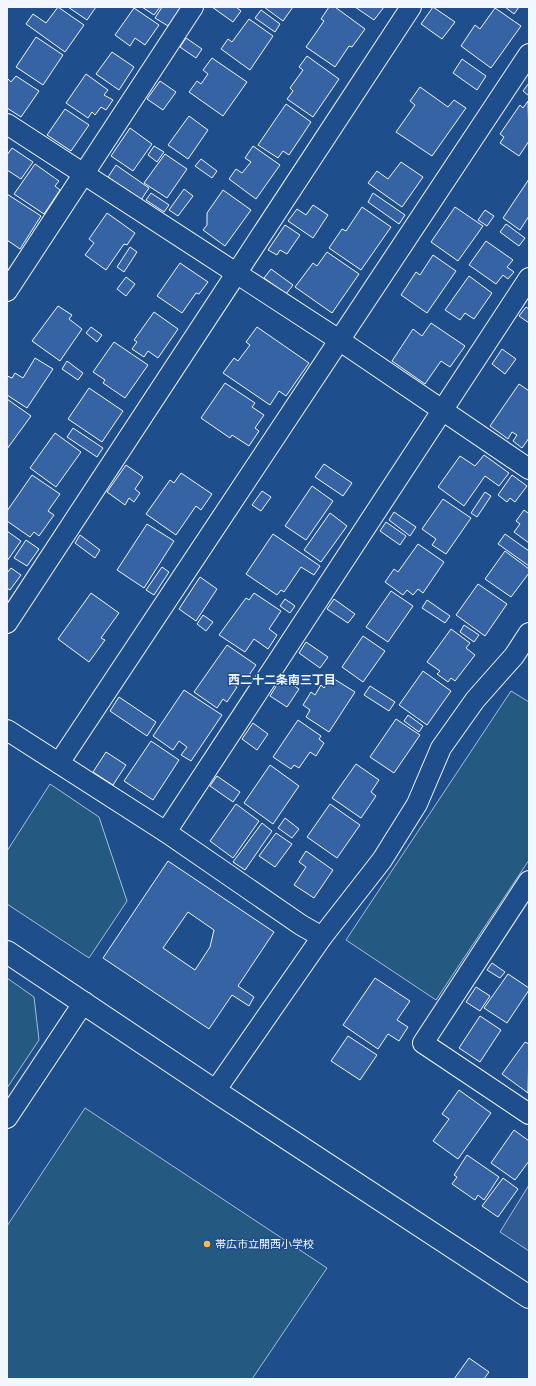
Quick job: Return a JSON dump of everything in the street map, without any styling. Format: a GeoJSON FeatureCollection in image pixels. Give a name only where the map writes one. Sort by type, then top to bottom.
{"type":"FeatureCollection","features":[{"type":"Feature","properties":{"kind":"street"},"geometry":{"type":"LineString","coordinates":[[7,291],[193,7]]}},
{"type":"Feature","properties":{"kind":"street"},"geometry":{"type":"LineString","coordinates":[[7,623],[411,7]]}},
{"type":"Feature","properties":{"kind":"street"},"geometry":{"type":"LineString","coordinates":[[59,763],[529,54]]}},
{"type":"Feature","properties":{"kind":"street"},"geometry":{"type":"LineString","coordinates":[[7,124],[235,274],[339,340],[529,469]]}},
{"type":"Feature","properties":{"kind":"street"},"geometry":{"type":"LineString","coordinates":[[166,832],[529,278]]}},
{"type":"Feature","properties":{"kind":"street"},"geometry":{"type":"LineString","coordinates":[[216,1091],[322,937],[382,860],[413,811],[441,748],[475,700],[514,656],[529,633]]}},
{"type":"Feature","properties":{"kind":"street"},"geometry":{"type":"LineString","coordinates":[[7,730],[166,832],[301,925],[322,937]]}},
{"type":"Feature","properties":{"kind":"street"},"geometry":{"type":"LineString","coordinates":[[529,881],[423,1043],[529,1114]]}},
{"type":"Feature","properties":{"kind":"street"},"geometry":{"type":"LineString","coordinates":[[7,952],[529,1297]]}},
{"type":"Feature","properties":{"kind":"street"},"geometry":{"type":"LineString","coordinates":[[7,1118],[84,1002]]}},
{"type":"Feature","properties":{"kind":"shaded area"},"geometry":{"type":"Polygon","coordinates":[[[511,691],[529,702],[529,860],[436,1000],[346,940],[511,691]]]}},
{"type":"Feature","properties":{"kind":"shaded area"},"geometry":{"type":"Polygon","coordinates":[[[50,784],[99,817],[127,901],[89,958],[7,904],[7,851],[50,784]]]}},
{"type":"Feature","properties":{"kind":"shaded area"},"geometry":{"type":"Polygon","coordinates":[[[7,978],[34,997],[39,1040],[7,1088],[7,978]]]}},
{"type":"Feature","properties":{"kind":"shaded area"},"geometry":{"type":"Polygon","coordinates":[[[85,1108],[327,1268],[252,1379],[7,1379],[7,1226],[85,1108]]]}},
{"type":"Feature","properties":{"kind":"shaded area"},"geometry":{"type":"Polygon","coordinates":[[[529,1185],[529,1251],[500,1232],[529,1185]]]}},
{"type":"Feature","properties":{"kind":"building"},"geometry":{"type":"Polygon","coordinates":[[[58,7],[84,25],[65,52],[26,24],[33,14],[46,23],[58,7]]]}},
{"type":"Feature","properties":{"kind":"building"},"geometry":{"type":"Polygon","coordinates":[[[68,7],[96,7],[87,20],[68,7]]]}},
{"type":"Feature","properties":{"kind":"building"},"geometry":{"type":"Polygon","coordinates":[[[142,7],[160,7],[154,15],[142,7]]]}},
{"type":"Feature","properties":{"kind":"building"},"geometry":{"type":"Polygon","coordinates":[[[162,7],[181,7],[168,26],[155,18],[162,7]]]}},
{"type":"Feature","properties":{"kind":"building"},"geometry":{"type":"Polygon","coordinates":[[[212,7],[236,7],[241,11],[233,22],[212,7]]]}},
{"type":"Feature","properties":{"kind":"building"},"geometry":{"type":"Polygon","coordinates":[[[264,7],[293,7],[283,21],[264,7]]]}},
{"type":"Feature","properties":{"kind":"building"},"geometry":{"type":"Polygon","coordinates":[[[329,7],[335,7],[365,29],[352,47],[349,46],[335,67],[306,47],[324,21],[321,19],[329,7]]]}},
{"type":"Feature","properties":{"kind":"building"},"geometry":{"type":"Polygon","coordinates":[[[355,7],[384,7],[374,20],[355,7]]]}},
{"type":"Feature","properties":{"kind":"building"},"geometry":{"type":"Polygon","coordinates":[[[433,7],[455,22],[442,39],[421,24],[433,7]]]}},
{"type":"Feature","properties":{"kind":"building"},"geometry":{"type":"Polygon","coordinates":[[[505,7],[519,7],[514,14],[505,7]]]}},
{"type":"Feature","properties":{"kind":"building"},"geometry":{"type":"Polygon","coordinates":[[[134,8],[159,25],[145,45],[135,38],[130,46],[115,35],[134,8]]]}},
{"type":"Feature","properties":{"kind":"building"},"geometry":{"type":"Polygon","coordinates":[[[495,8],[521,26],[491,68],[461,46],[475,25],[480,29],[495,8]]]}},
{"type":"Feature","properties":{"kind":"building"},"geometry":{"type":"Polygon","coordinates":[[[261,10],[280,24],[275,32],[255,18],[261,10]]]}},
{"type":"Feature","properties":{"kind":"building"},"geometry":{"type":"Polygon","coordinates":[[[249,19],[273,36],[250,70],[221,49],[228,39],[232,42],[249,19]]]}},
{"type":"Feature","properties":{"kind":"building"},"geometry":{"type":"Polygon","coordinates":[[[36,37],[63,55],[43,85],[16,67],[36,37]]]}},
{"type":"Feature","properties":{"kind":"building"},"geometry":{"type":"Polygon","coordinates":[[[186,38],[202,49],[196,58],[180,47],[186,38]]]}},
{"type":"Feature","properties":{"kind":"building"},"geometry":{"type":"Polygon","coordinates":[[[112,52],[134,67],[119,90],[96,74],[112,52]]]}},
{"type":"Feature","properties":{"kind":"building"},"geometry":{"type":"Polygon","coordinates":[[[307,56],[339,79],[313,117],[287,99],[293,91],[290,88],[303,70],[299,67],[307,56]]]}},
{"type":"Feature","properties":{"kind":"building"},"geometry":{"type":"Polygon","coordinates":[[[212,58],[247,82],[223,116],[189,92],[197,81],[201,84],[208,74],[203,70],[212,58]]]}},
{"type":"Feature","properties":{"kind":"building"},"geometry":{"type":"Polygon","coordinates":[[[462,59],[486,76],[477,90],[453,73],[462,59]]]}},
{"type":"Feature","properties":{"kind":"building"},"geometry":{"type":"Polygon","coordinates":[[[86,74],[108,90],[104,95],[113,100],[106,110],[101,107],[95,115],[92,112],[88,118],[66,103],[86,74]]]}},
{"type":"Feature","properties":{"kind":"building"},"geometry":{"type":"Polygon","coordinates":[[[16,76],[39,91],[21,117],[7,108],[7,81],[8,79],[11,82],[16,76]]]}},
{"type":"Feature","properties":{"kind":"building"},"geometry":{"type":"Polygon","coordinates":[[[160,81],[176,92],[163,110],[147,99],[160,81]]]}},
{"type":"Feature","properties":{"kind":"building"},"geometry":{"type":"Polygon","coordinates":[[[529,83],[529,96],[523,91],[529,83]]]}},
{"type":"Feature","properties":{"kind":"building"},"geometry":{"type":"Polygon","coordinates":[[[420,87],[448,107],[454,100],[466,108],[432,156],[396,132],[415,105],[410,101],[420,87]]]}},
{"type":"Feature","properties":{"kind":"building"},"geometry":{"type":"Polygon","coordinates":[[[528,101],[529,141],[519,156],[500,143],[504,137],[500,134],[520,105],[523,108],[528,101]]]}},
{"type":"Feature","properties":{"kind":"building"},"geometry":{"type":"Polygon","coordinates":[[[286,104],[311,122],[289,155],[283,151],[278,158],[258,145],[286,104]]]}},
{"type":"Feature","properties":{"kind":"building"},"geometry":{"type":"Polygon","coordinates":[[[65,109],[89,125],[71,151],[47,135],[65,109]]]}},
{"type":"Feature","properties":{"kind":"building"},"geometry":{"type":"Polygon","coordinates":[[[189,116],[208,130],[188,159],[168,145],[189,116]]]}},
{"type":"Feature","properties":{"kind":"building"},"geometry":{"type":"Polygon","coordinates":[[[130,128],[152,144],[133,171],[111,156],[130,128]]]}},
{"type":"Feature","properties":{"kind":"building"},"geometry":{"type":"Polygon","coordinates":[[[154,146],[164,152],[157,162],[148,155],[154,146]]]}},
{"type":"Feature","properties":{"kind":"building"},"geometry":{"type":"Polygon","coordinates":[[[253,146],[280,165],[256,199],[229,179],[236,169],[242,173],[251,162],[245,158],[253,146]]]}},
{"type":"Feature","properties":{"kind":"building"},"geometry":{"type":"Polygon","coordinates":[[[12,148],[33,162],[21,179],[7,170],[7,155],[12,148]]]}},
{"type":"Feature","properties":{"kind":"building"},"geometry":{"type":"Polygon","coordinates":[[[165,154],[187,169],[167,198],[144,183],[165,154]]]}},
{"type":"Feature","properties":{"kind":"building"},"geometry":{"type":"Polygon","coordinates":[[[201,159],[217,171],[212,178],[195,166],[201,159]]]}},
{"type":"Feature","properties":{"kind":"building"},"geometry":{"type":"Polygon","coordinates":[[[401,162],[423,177],[402,207],[368,183],[377,171],[388,179],[401,162]]]}},
{"type":"Feature","properties":{"kind":"building"},"geometry":{"type":"Polygon","coordinates":[[[35,164],[59,181],[55,186],[60,190],[44,214],[14,194],[35,164]]]}},
{"type":"Feature","properties":{"kind":"building"},"geometry":{"type":"Polygon","coordinates":[[[116,165],[149,188],[141,200],[108,177],[116,165]]]}},
{"type":"Feature","properties":{"kind":"building"},"geometry":{"type":"Polygon","coordinates":[[[529,179],[529,216],[520,230],[503,218],[529,179]]]}},
{"type":"Feature","properties":{"kind":"building"},"geometry":{"type":"Polygon","coordinates":[[[184,189],[193,196],[178,216],[169,210],[184,189]]]}},
{"type":"Feature","properties":{"kind":"building"},"geometry":{"type":"Polygon","coordinates":[[[223,190],[251,210],[225,246],[203,230],[207,225],[207,213],[223,190]]]}},
{"type":"Feature","properties":{"kind":"building"},"geometry":{"type":"Polygon","coordinates":[[[151,193],[169,205],[164,212],[146,200],[151,193]]]}},
{"type":"Feature","properties":{"kind":"building"},"geometry":{"type":"Polygon","coordinates":[[[373,193],[405,215],[399,224],[368,202],[373,193]]]}},
{"type":"Feature","properties":{"kind":"building"},"geometry":{"type":"Polygon","coordinates":[[[7,194],[41,216],[20,249],[7,240],[7,194]]]}},
{"type":"Feature","properties":{"kind":"building"},"geometry":{"type":"Polygon","coordinates":[[[313,205],[328,215],[313,238],[288,221],[297,209],[306,215],[313,205]]]}},
{"type":"Feature","properties":{"kind":"building"},"geometry":{"type":"Polygon","coordinates":[[[362,207],[391,227],[361,270],[329,248],[342,229],[346,231],[362,207]]]}},
{"type":"Feature","properties":{"kind":"building"},"geometry":{"type":"Polygon","coordinates":[[[455,207],[483,226],[458,261],[431,242],[455,207]]]}},
{"type":"Feature","properties":{"kind":"building"},"geometry":{"type":"Polygon","coordinates":[[[485,210],[494,216],[487,226],[478,220],[485,210]]]}},
{"type":"Feature","properties":{"kind":"building"},"geometry":{"type":"Polygon","coordinates":[[[107,213],[135,233],[127,245],[124,244],[106,270],[85,255],[94,243],[89,239],[107,213]]]}},
{"type":"Feature","properties":{"kind":"building"},"geometry":{"type":"Polygon","coordinates":[[[506,224],[525,238],[519,246],[500,232],[506,224]]]}},
{"type":"Feature","properties":{"kind":"building"},"geometry":{"type":"Polygon","coordinates":[[[285,225],[300,235],[287,254],[280,250],[277,255],[268,250],[285,225]]]}},
{"type":"Feature","properties":{"kind":"building"},"geometry":{"type":"Polygon","coordinates":[[[486,241],[513,260],[507,267],[514,272],[508,279],[503,275],[496,284],[469,265],[486,241]]]}},
{"type":"Feature","properties":{"kind":"building"},"geometry":{"type":"Polygon","coordinates":[[[130,247],[137,252],[124,272],[117,267],[130,247]]]}},
{"type":"Feature","properties":{"kind":"building"},"geometry":{"type":"Polygon","coordinates":[[[327,252],[359,274],[332,313],[295,287],[313,263],[317,266],[327,252]]]}},
{"type":"Feature","properties":{"kind":"building"},"geometry":{"type":"Polygon","coordinates":[[[433,255],[456,271],[427,313],[401,295],[416,272],[420,275],[433,255]]]}},
{"type":"Feature","properties":{"kind":"building"},"geometry":{"type":"Polygon","coordinates":[[[180,263],[208,282],[199,294],[196,293],[182,313],[157,296],[180,263]]]}},
{"type":"Feature","properties":{"kind":"building"},"geometry":{"type":"Polygon","coordinates":[[[271,269],[293,285],[286,294],[264,278],[271,269]]]}},
{"type":"Feature","properties":{"kind":"building"},"geometry":{"type":"Polygon","coordinates":[[[469,276],[492,293],[474,319],[465,313],[460,320],[445,310],[469,276]]]}},
{"type":"Feature","properties":{"kind":"building"},"geometry":{"type":"Polygon","coordinates":[[[126,277],[135,284],[126,296],[117,289],[126,277]]]}},
{"type":"Feature","properties":{"kind":"building"},"geometry":{"type":"Polygon","coordinates":[[[58,306],[72,315],[69,319],[82,329],[60,361],[32,341],[58,306]]]}},
{"type":"Feature","properties":{"kind":"building"},"geometry":{"type":"Polygon","coordinates":[[[526,307],[529,309],[529,323],[519,316],[526,307]]]}},
{"type":"Feature","properties":{"kind":"building"},"geometry":{"type":"Polygon","coordinates":[[[154,312],[178,329],[158,358],[148,351],[144,357],[132,349],[137,342],[134,340],[154,312]]]}},
{"type":"Feature","properties":{"kind":"building"},"geometry":{"type":"Polygon","coordinates":[[[431,323],[465,346],[450,367],[441,361],[425,384],[392,361],[413,329],[422,336],[431,323]]]}},
{"type":"Feature","properties":{"kind":"building"},"geometry":{"type":"Polygon","coordinates":[[[91,327],[102,335],[97,342],[86,333],[91,327]]]}},
{"type":"Feature","properties":{"kind":"building"},"geometry":{"type":"Polygon","coordinates":[[[257,327],[309,363],[286,396],[279,391],[270,405],[223,373],[234,358],[238,361],[250,345],[246,342],[257,327]]]}},
{"type":"Feature","properties":{"kind":"building"},"geometry":{"type":"Polygon","coordinates":[[[114,342],[148,365],[125,398],[103,383],[105,380],[93,372],[114,342]]]}},
{"type":"Feature","properties":{"kind":"building"},"geometry":{"type":"Polygon","coordinates":[[[502,349],[516,359],[505,374],[492,364],[502,349]]]}},
{"type":"Feature","properties":{"kind":"building"},"geometry":{"type":"Polygon","coordinates":[[[35,358],[53,369],[27,408],[7,395],[7,376],[12,378],[15,373],[23,378],[35,358]]]}},
{"type":"Feature","properties":{"kind":"building"},"geometry":{"type":"Polygon","coordinates":[[[67,361],[83,373],[78,380],[62,369],[67,361]]]}},
{"type":"Feature","properties":{"kind":"building"},"geometry":{"type":"Polygon","coordinates":[[[225,383],[255,403],[252,407],[264,415],[255,428],[259,431],[249,446],[232,435],[230,438],[201,418],[225,383]]]}},
{"type":"Feature","properties":{"kind":"building"},"geometry":{"type":"Polygon","coordinates":[[[519,384],[529,391],[529,438],[522,448],[513,441],[517,435],[512,432],[508,439],[490,426],[519,384]]]}},
{"type":"Feature","properties":{"kind":"building"},"geometry":{"type":"Polygon","coordinates":[[[89,388],[123,411],[102,442],[68,419],[89,388]]]}},
{"type":"Feature","properties":{"kind":"building"},"geometry":{"type":"Polygon","coordinates":[[[7,399],[31,416],[7,449],[7,399]]]}},
{"type":"Feature","properties":{"kind":"building"},"geometry":{"type":"Polygon","coordinates":[[[73,428],[103,448],[97,457],[67,437],[73,428]]]}},
{"type":"Feature","properties":{"kind":"building"},"geometry":{"type":"Polygon","coordinates":[[[55,433],[81,452],[56,487],[30,468],[55,433]]]}},
{"type":"Feature","properties":{"kind":"building"},"geometry":{"type":"Polygon","coordinates":[[[484,455],[509,473],[499,486],[485,476],[464,506],[438,487],[460,456],[475,466],[484,455]]]}},
{"type":"Feature","properties":{"kind":"building"},"geometry":{"type":"Polygon","coordinates":[[[324,464],[352,483],[343,496],[315,477],[324,464]]]}},
{"type":"Feature","properties":{"kind":"building"},"geometry":{"type":"Polygon","coordinates":[[[126,465],[143,477],[135,489],[140,493],[134,502],[129,498],[125,505],[107,492],[126,465]]]}},
{"type":"Feature","properties":{"kind":"building"},"geometry":{"type":"Polygon","coordinates":[[[181,473],[212,494],[201,510],[196,506],[176,535],[146,514],[170,480],[174,483],[181,473]]]}},
{"type":"Feature","properties":{"kind":"building"},"geometry":{"type":"Polygon","coordinates":[[[32,475],[60,494],[48,511],[54,515],[39,536],[34,532],[30,537],[7,521],[7,511],[32,475]]]}},
{"type":"Feature","properties":{"kind":"building"},"geometry":{"type":"Polygon","coordinates":[[[512,475],[527,486],[515,502],[510,498],[507,502],[498,495],[512,475]]]}},
{"type":"Feature","properties":{"kind":"building"},"geometry":{"type":"Polygon","coordinates":[[[312,486],[333,501],[306,540],[285,526],[312,486]]]}},
{"type":"Feature","properties":{"kind":"building"},"geometry":{"type":"Polygon","coordinates":[[[262,491],[271,497],[261,511],[252,505],[262,491]]]}},
{"type":"Feature","properties":{"kind":"building"},"geometry":{"type":"Polygon","coordinates":[[[485,492],[491,496],[477,517],[471,513],[485,492]]]}},
{"type":"Feature","properties":{"kind":"building"},"geometry":{"type":"Polygon","coordinates":[[[443,499],[471,518],[446,554],[432,545],[436,539],[422,529],[443,499]]]}},
{"type":"Feature","properties":{"kind":"building"},"geometry":{"type":"Polygon","coordinates":[[[524,510],[528,513],[529,511],[529,543],[514,532],[520,524],[516,521],[524,510]]]}},
{"type":"Feature","properties":{"kind":"building"},"geometry":{"type":"Polygon","coordinates":[[[394,512],[416,527],[410,536],[389,520],[394,512]]]}},
{"type":"Feature","properties":{"kind":"building"},"geometry":{"type":"Polygon","coordinates":[[[330,513],[347,526],[321,562],[304,550],[330,513]]]}},
{"type":"Feature","properties":{"kind":"building"},"geometry":{"type":"Polygon","coordinates":[[[386,522],[406,536],[400,545],[380,531],[386,522]]]}},
{"type":"Feature","properties":{"kind":"building"},"geometry":{"type":"Polygon","coordinates":[[[147,524],[174,541],[144,588],[117,570],[147,524]]]}},
{"type":"Feature","properties":{"kind":"building"},"geometry":{"type":"Polygon","coordinates":[[[7,531],[21,541],[7,561],[7,531]]]}},
{"type":"Feature","properties":{"kind":"building"},"geometry":{"type":"Polygon","coordinates":[[[273,534],[320,566],[314,575],[301,567],[284,592],[281,590],[277,595],[246,574],[273,534]]]}},
{"type":"Feature","properties":{"kind":"building"},"geometry":{"type":"Polygon","coordinates":[[[505,534],[529,551],[529,566],[498,544],[505,534]]]}},
{"type":"Feature","properties":{"kind":"building"},"geometry":{"type":"Polygon","coordinates":[[[80,535],[100,550],[95,558],[75,543],[80,535]]]}},
{"type":"Feature","properties":{"kind":"building"},"geometry":{"type":"Polygon","coordinates":[[[26,540],[39,549],[27,566],[14,558],[26,540]]]}},
{"type":"Feature","properties":{"kind":"building"},"geometry":{"type":"Polygon","coordinates":[[[418,544],[444,562],[423,593],[418,589],[413,595],[407,590],[403,595],[385,582],[394,569],[398,572],[418,544]]]}},
{"type":"Feature","properties":{"kind":"building"},"geometry":{"type":"Polygon","coordinates":[[[505,551],[529,569],[529,573],[511,597],[485,579],[505,551]]]}},
{"type":"Feature","properties":{"kind":"building"},"geometry":{"type":"Polygon","coordinates":[[[162,567],[169,572],[154,595],[146,590],[162,567]]]}},
{"type":"Feature","properties":{"kind":"building"},"geometry":{"type":"Polygon","coordinates":[[[11,568],[21,575],[10,590],[7,588],[7,573],[11,568]]]}},
{"type":"Feature","properties":{"kind":"building"},"geometry":{"type":"Polygon","coordinates":[[[200,577],[217,589],[196,621],[179,609],[200,577]]]}},
{"type":"Feature","properties":{"kind":"building"},"geometry":{"type":"Polygon","coordinates":[[[478,584],[507,604],[485,636],[456,615],[478,584]]]}},
{"type":"Feature","properties":{"kind":"building"},"geometry":{"type":"Polygon","coordinates":[[[391,591],[413,606],[388,642],[366,627],[391,591]]]}},
{"type":"Feature","properties":{"kind":"building"},"geometry":{"type":"Polygon","coordinates":[[[91,593],[119,613],[101,638],[105,640],[89,662],[58,639],[91,593]]]}},
{"type":"Feature","properties":{"kind":"building"},"geometry":{"type":"Polygon","coordinates":[[[254,593],[281,611],[269,629],[277,635],[268,649],[254,639],[245,652],[219,635],[246,598],[249,600],[254,593]]]}},
{"type":"Feature","properties":{"kind":"building"},"geometry":{"type":"Polygon","coordinates":[[[285,599],[295,606],[290,613],[280,606],[285,599]]]}},
{"type":"Feature","properties":{"kind":"building"},"geometry":{"type":"Polygon","coordinates":[[[334,599],[355,614],[348,623],[327,609],[334,599]]]}},
{"type":"Feature","properties":{"kind":"building"},"geometry":{"type":"Polygon","coordinates":[[[427,600],[450,616],[445,623],[422,608],[427,600]]]}},
{"type":"Feature","properties":{"kind":"building"},"geometry":{"type":"Polygon","coordinates":[[[203,615],[213,622],[206,631],[197,624],[203,615]]]}},
{"type":"Feature","properties":{"kind":"building"},"geometry":{"type":"Polygon","coordinates":[[[464,625],[479,635],[474,642],[460,632],[464,625]]]}},
{"type":"Feature","properties":{"kind":"building"},"geometry":{"type":"Polygon","coordinates":[[[451,629],[470,643],[466,648],[475,655],[455,681],[451,678],[448,682],[437,674],[440,671],[427,662],[451,629]]]}},
{"type":"Feature","properties":{"kind":"building"},"geometry":{"type":"Polygon","coordinates":[[[363,636],[385,651],[363,682],[342,667],[363,636]]]}},
{"type":"Feature","properties":{"kind":"building"},"geometry":{"type":"Polygon","coordinates":[[[306,642],[328,657],[320,668],[299,653],[306,642]]]}},
{"type":"Feature","properties":{"kind":"building"},"geometry":{"type":"Polygon","coordinates":[[[227,645],[256,665],[247,678],[241,674],[233,684],[237,687],[227,702],[223,699],[217,708],[194,692],[227,645]]]}},
{"type":"Feature","properties":{"kind":"building"},"geometry":{"type":"Polygon","coordinates":[[[423,671],[451,691],[427,725],[399,705],[423,671]]]}},
{"type":"Feature","properties":{"kind":"building"},"geometry":{"type":"Polygon","coordinates":[[[282,677],[299,689],[287,707],[270,696],[282,677]]]}},
{"type":"Feature","properties":{"kind":"building"},"geometry":{"type":"Polygon","coordinates":[[[331,677],[355,692],[329,732],[306,717],[310,710],[303,705],[311,692],[315,695],[321,685],[324,688],[331,677]]]}},
{"type":"Feature","properties":{"kind":"building"},"geometry":{"type":"Polygon","coordinates":[[[370,686],[395,702],[389,711],[364,695],[370,686]]]}},
{"type":"Feature","properties":{"kind":"building"},"geometry":{"type":"Polygon","coordinates":[[[184,690],[222,715],[191,761],[181,755],[187,747],[179,741],[173,750],[153,736],[184,690]]]}},
{"type":"Feature","properties":{"kind":"building"},"geometry":{"type":"Polygon","coordinates":[[[119,697],[156,722],[147,736],[110,711],[119,697]]]}},
{"type":"Feature","properties":{"kind":"building"},"geometry":{"type":"Polygon","coordinates":[[[408,715],[423,726],[419,732],[404,721],[408,715]]]}},
{"type":"Feature","properties":{"kind":"building"},"geometry":{"type":"Polygon","coordinates":[[[396,719],[420,735],[394,773],[370,757],[396,719]]]}},
{"type":"Feature","properties":{"kind":"building"},"geometry":{"type":"Polygon","coordinates":[[[298,720],[321,736],[319,739],[324,743],[316,756],[310,752],[299,768],[294,765],[291,769],[273,757],[298,720]]]}},
{"type":"Feature","properties":{"kind":"building"},"geometry":{"type":"Polygon","coordinates":[[[253,723],[268,734],[257,750],[242,739],[253,723]]]}},
{"type":"Feature","properties":{"kind":"building"},"geometry":{"type":"Polygon","coordinates":[[[151,741],[179,760],[153,800],[124,781],[151,741]]]}},
{"type":"Feature","properties":{"kind":"building"},"geometry":{"type":"Polygon","coordinates":[[[106,752],[126,765],[113,785],[93,772],[106,752]]]}},
{"type":"Feature","properties":{"kind":"building"},"geometry":{"type":"Polygon","coordinates":[[[356,764],[379,780],[371,792],[376,796],[361,818],[332,798],[356,764]]]}},
{"type":"Feature","properties":{"kind":"building"},"geometry":{"type":"Polygon","coordinates":[[[270,765],[299,786],[273,824],[244,803],[270,765]]]}},
{"type":"Feature","properties":{"kind":"building"},"geometry":{"type":"Polygon","coordinates":[[[217,776],[240,792],[233,802],[210,786],[217,776]]]}},
{"type":"Feature","properties":{"kind":"building"},"geometry":{"type":"Polygon","coordinates":[[[236,804],[259,821],[233,858],[210,841],[236,804]]]}},
{"type":"Feature","properties":{"kind":"building"},"geometry":{"type":"Polygon","coordinates":[[[330,804],[360,825],[337,858],[307,837],[330,804]]]}},
{"type":"Feature","properties":{"kind":"building"},"geometry":{"type":"Polygon","coordinates":[[[285,818],[299,829],[292,838],[278,828],[285,818]]]}},
{"type":"Feature","properties":{"kind":"building"},"geometry":{"type":"Polygon","coordinates":[[[262,823],[272,831],[245,870],[233,862],[262,823]]]}},
{"type":"Feature","properties":{"kind":"building"},"geometry":{"type":"Polygon","coordinates":[[[276,833],[292,844],[275,867],[259,856],[276,833]]]}},
{"type":"Feature","properties":{"kind":"building"},"geometry":{"type":"Polygon","coordinates":[[[306,851],[333,870],[314,898],[294,885],[306,867],[299,862],[306,851]]]}},
{"type":"Feature","properties":{"kind":"building"},"geometry":{"type":"Polygon","coordinates":[[[168,861],[274,932],[238,986],[254,997],[249,1006],[232,995],[209,1029],[103,958],[168,861]],[[188,912],[163,948],[195,970],[210,947],[214,930],[188,912]]]}},
{"type":"Feature","properties":{"kind":"building"},"geometry":{"type":"Polygon","coordinates":[[[492,963],[505,972],[500,978],[487,970],[492,963]]]}},
{"type":"Feature","properties":{"kind":"building"},"geometry":{"type":"Polygon","coordinates":[[[508,974],[529,988],[529,990],[507,1023],[484,1008],[508,974]]]}},
{"type":"Feature","properties":{"kind":"building"},"geometry":{"type":"Polygon","coordinates":[[[375,978],[410,1001],[397,1020],[408,1027],[399,1041],[388,1034],[378,1049],[343,1025],[375,978]]]}},
{"type":"Feature","properties":{"kind":"building"},"geometry":{"type":"Polygon","coordinates":[[[476,987],[490,996],[480,1011],[466,1002],[476,987]]]}},
{"type":"Feature","properties":{"kind":"building"},"geometry":{"type":"Polygon","coordinates":[[[480,1016],[501,1030],[480,1062],[459,1048],[480,1016]]]}},
{"type":"Feature","properties":{"kind":"building"},"geometry":{"type":"Polygon","coordinates":[[[348,1036],[377,1055],[360,1080],[331,1061],[348,1036]]]}},
{"type":"Feature","properties":{"kind":"building"},"geometry":{"type":"Polygon","coordinates":[[[525,1042],[529,1044],[528,1093],[502,1074],[525,1042]]]}},
{"type":"Feature","properties":{"kind":"building"},"geometry":{"type":"Polygon","coordinates":[[[459,1090],[491,1113],[458,1159],[433,1141],[449,1119],[442,1114],[459,1090]]]}},
{"type":"Feature","properties":{"kind":"building"},"geometry":{"type":"Polygon","coordinates":[[[514,1130],[529,1141],[529,1161],[515,1180],[491,1163],[514,1130]]]}},
{"type":"Feature","properties":{"kind":"building"},"geometry":{"type":"Polygon","coordinates":[[[467,1155],[499,1177],[484,1200],[478,1195],[475,1200],[452,1184],[457,1177],[454,1175],[467,1155]]]}},
{"type":"Feature","properties":{"kind":"building"},"geometry":{"type":"Polygon","coordinates":[[[503,1178],[518,1189],[498,1217],[482,1206],[503,1178]]]}},
{"type":"Feature","properties":{"kind":"building"},"geometry":{"type":"Polygon","coordinates":[[[469,1358],[489,1372],[484,1379],[454,1379],[469,1358]]]}},
{"type":"Feature","properties":{"kind":"place","name":"帯広市立開西小学校"},"geometry":{"type":"Point","coordinates":[207,1244]}},
{"type":"Feature","properties":{"kind":"district","name":"西二十二条南三丁目"},"geometry":{"type":"Point","coordinates":[282,680]}}]}
